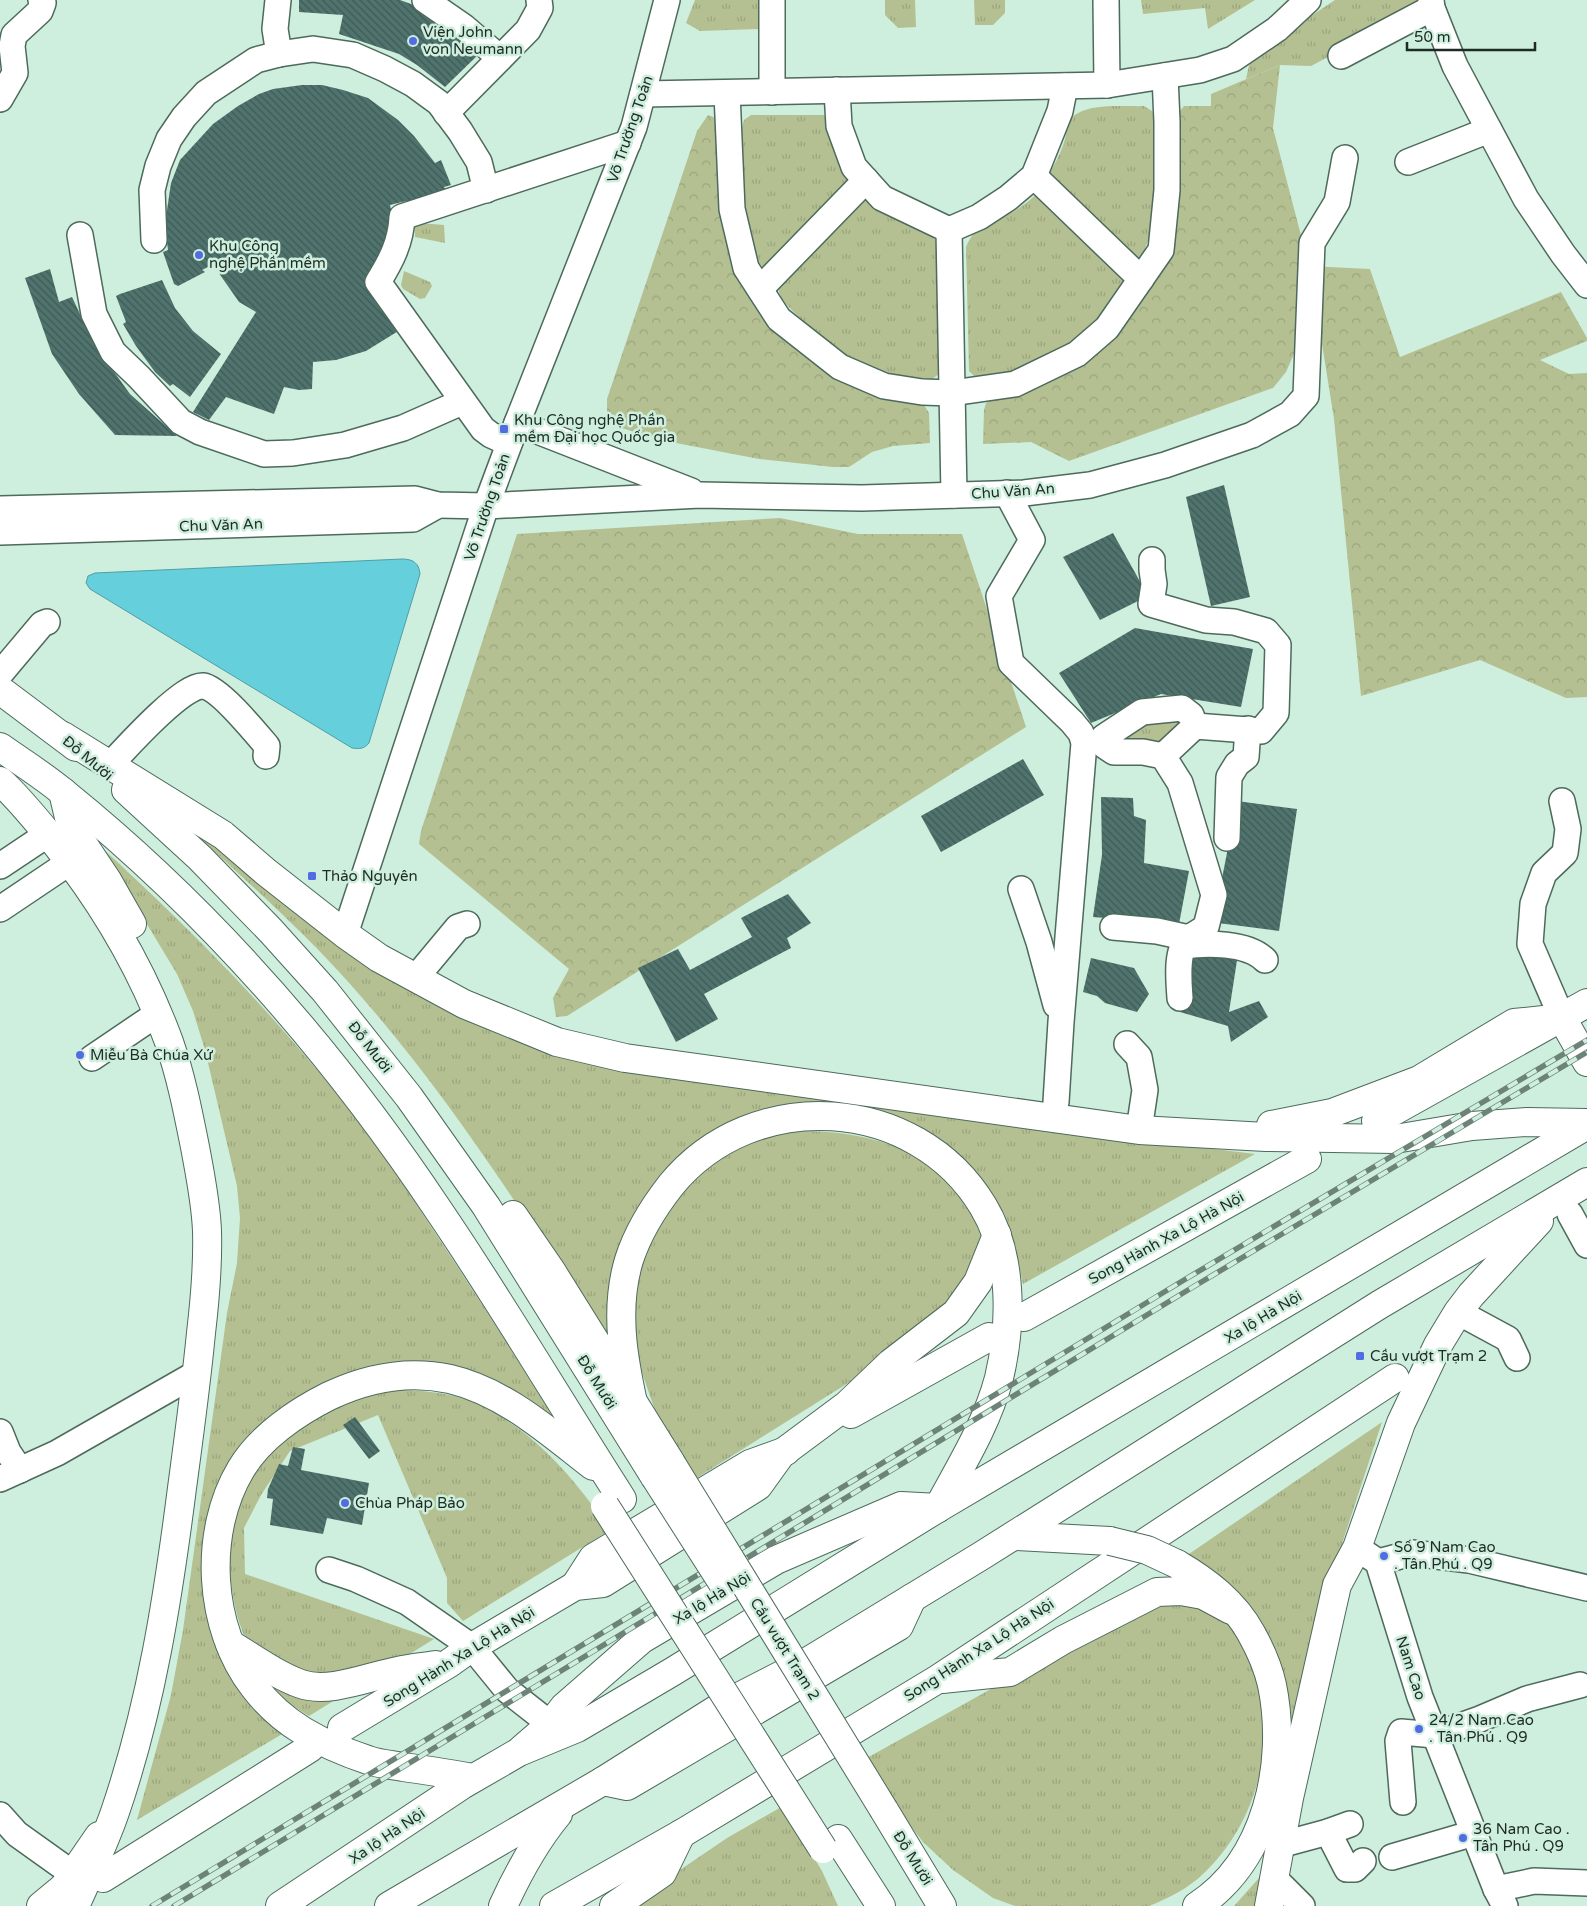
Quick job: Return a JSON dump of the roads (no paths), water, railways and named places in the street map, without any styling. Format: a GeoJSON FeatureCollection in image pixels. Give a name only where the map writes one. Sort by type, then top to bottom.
{"type":"FeatureCollection","features":[{"type":"Feature","properties":{"kind":"main road","name":"Đỗ Mười"},"geometry":{"type":"LineString","coordinates":[[0,690],[63,736],[134,797],[200,858],[271,930],[325,990],[409,1097],[486,1206],[657,1466]]}},
{"type":"Feature","properties":{"kind":"main road"},"geometry":{"type":"LineString","coordinates":[[63,736],[222,834],[347,928],[379,958],[464,1004],[557,1042],[625,1058],[1139,1130],[1395,1139],[1472,1126],[1528,1122],[1587,1124]]}},
{"type":"Feature","properties":{"kind":"main road"},"geometry":{"type":"LineString","coordinates":[[0,747],[63,792],[156,872],[254,972],[322,1050],[386,1135],[439,1211],[612,1495],[831,1844],[865,1906]]}},
{"type":"Feature","properties":{"kind":"main road","name":"Đỗ Mười"},"geometry":{"type":"LineString","coordinates":[[133,779],[282,928],[353,1006],[465,1149],[552,1272],[633,1404],[657,1466]]}},
{"type":"Feature","properties":{"kind":"main road"},"geometry":{"type":"LineString","coordinates":[[0,781],[14,794],[70,862],[98,903],[147,990],[169,1044],[187,1106],[199,1169],[207,1231],[205,1296],[173,1563],[162,1626],[134,1746],[101,1866]]}},
{"type":"Feature","properties":{"kind":"main road"},"geometry":{"type":"LineString","coordinates":[[63,792],[71,826],[107,880],[160,975],[185,1033],[203,1102],[212,1148],[223,1233],[202,1436],[175,1628],[162,1690],[147,1748],[114,1849],[74,1906]]}},
{"type":"Feature","properties":{"kind":"main road"},"geometry":{"type":"LineString","coordinates":[[347,928],[513,1013],[560,1032],[623,1046],[696,1057],[737,1061],[956,1092],[1075,1104],[1103,1125]]}},
{"type":"Feature","properties":{"kind":"main road"},"geometry":{"type":"LineString","coordinates":[[1376,1121],[1587,1003]]}},
{"type":"Feature","properties":{"kind":"main road"},"geometry":{"type":"LineString","coordinates":[[1562,1018],[1587,1062]]}},
{"type":"Feature","properties":{"kind":"main road"},"geometry":{"type":"LineString","coordinates":[[1218,1134],[1332,1113],[1419,1080],[1514,1023],[1562,1018]]}},
{"type":"Feature","properties":{"kind":"main road"},"geometry":{"type":"LineString","coordinates":[[633,1404],[624,1362],[621,1331],[622,1304],[629,1260],[647,1218],[665,1193],[691,1164],[726,1138],[749,1128],[789,1118],[815,1116],[840,1118],[886,1127],[925,1146],[968,1184],[984,1208],[997,1235],[1004,1263],[1007,1295],[1006,1338],[999,1378],[976,1436],[938,1508]]}},
{"type":"Feature","properties":{"kind":"main road","name":"Xa lộ Hà Nội"},"geometry":{"type":"LineString","coordinates":[[280,1906],[473,1778],[557,1729],[577,1728],[672,1672],[938,1508],[1587,1124]]}},
{"type":"Feature","properties":{"kind":"main road","name":"Song Hành Xa Lộ Hà Nội"},"geometry":{"type":"LineString","coordinates":[[1024,1317],[1307,1159]]}},
{"type":"Feature","properties":{"kind":"main road"},"geometry":{"type":"LineString","coordinates":[[1379,1305],[1418,1304],[1517,1245],[1572,1205],[1587,1182]]}},
{"type":"Feature","properties":{"kind":"main road"},"geometry":{"type":"LineString","coordinates":[[389,1906],[603,1781],[725,1704],[807,1662],[1014,1536],[1379,1305],[1572,1205]]}},
{"type":"Feature","properties":{"kind":"main road"},"geometry":{"type":"LineString","coordinates":[[781,1454],[848,1405],[891,1363],[956,1313],[978,1282],[997,1235]]}},
{"type":"Feature","properties":{"kind":"main road"},"geometry":{"type":"LineString","coordinates":[[1276,1899],[1350,1589],[1367,1555],[1401,1423],[1431,1359],[1458,1312],[1517,1245]]}},
{"type":"Feature","properties":{"kind":"main road","name":"Song Hành Xa Lộ Hà Nội"},"geometry":{"type":"LineString","coordinates":[[342,1728],[448,1664],[472,1646],[576,1586],[603,1583],[758,1486],[781,1454],[989,1337]]}},
{"type":"Feature","properties":{"kind":"main road"},"geometry":{"type":"LineString","coordinates":[[473,1778],[370,1761],[304,1731],[277,1711],[254,1687],[238,1662],[230,1644],[218,1604],[215,1572],[216,1541],[230,1489],[242,1467],[258,1448],[296,1416],[320,1401],[344,1389],[372,1380],[399,1376],[425,1376],[471,1385],[495,1396],[568,1446],[612,1495]]}},
{"type":"Feature","properties":{"kind":"main road","name":"Song Hành Xa Lộ Hà Nội"},"geometry":{"type":"LineString","coordinates":[[554,1906],[681,1834],[938,1679],[1394,1378]]}},
{"type":"Feature","properties":{"kind":"main road","name":"Cầu vượt Trạm 2"},"geometry":{"type":"LineString","coordinates":[[657,1466],[877,1814]]}},
{"type":"Feature","properties":{"kind":"main road","name":"Xa lộ Hà Nội"},"geometry":{"type":"LineString","coordinates":[[557,1729],[564,1706],[642,1640],[776,1560],[901,1506],[938,1508]]}},
{"type":"Feature","properties":{"kind":"main road"},"geometry":{"type":"LineString","coordinates":[[1014,1536],[1110,1541],[1147,1550],[1200,1578],[1234,1611],[1250,1631],[1263,1658],[1272,1684],[1277,1718],[1276,1758],[1265,1814],[1251,1847],[1231,1875],[1205,1901],[1197,1906]]}},
{"type":"Feature","properties":{"kind":"main road"},"geometry":{"type":"LineString","coordinates":[[1276,1899],[1289,1798],[1338,1585],[1367,1555]]}},
{"type":"Feature","properties":{"kind":"main road"},"geometry":{"type":"LineString","coordinates":[[938,1679],[1010,1672],[1063,1640],[1157,1592],[1181,1591],[1203,1595],[1234,1611]]}},
{"type":"Feature","properties":{"kind":"main road"},"geometry":{"type":"LineString","coordinates":[[230,1644],[280,1675],[302,1684],[312,1685],[342,1684],[399,1671],[448,1664]]}},
{"type":"Feature","properties":{"kind":"main road"},"geometry":{"type":"LineString","coordinates":[[101,1866],[310,1748]]}},
{"type":"Feature","properties":{"kind":"main road"},"geometry":{"type":"LineString","coordinates":[[503,1906],[520,1869],[541,1834],[568,1802]]}},
{"type":"Feature","properties":{"kind":"main road"},"geometry":{"type":"LineString","coordinates":[[41,1906],[64,1887],[115,1812]]}},
{"type":"Feature","properties":{"kind":"main road","name":"Đỗ Mười"},"geometry":{"type":"LineString","coordinates":[[877,1814],[890,1852],[923,1906]]}},
{"type":"Feature","properties":{"kind":"main road","name":"Đỗ Mười"},"geometry":{"type":"LineString","coordinates":[[877,1814],[927,1879],[942,1906]]}},
{"type":"Feature","properties":{"kind":"main road"},"geometry":{"type":"LineString","coordinates":[[614,1906],[662,1873],[681,1834]]}},
{"type":"Feature","properties":{"kind":"main road"},"geometry":{"type":"LineString","coordinates":[[831,1844],[858,1872],[881,1906]]}},
{"type":"Feature","properties":{"kind":"main road"},"geometry":{"type":"LineString","coordinates":[[890,1852],[964,1906]]}},
{"type":"Feature","properties":{"kind":"main road"},"geometry":{"type":"LineString","coordinates":[[858,1872],[865,1906]]}},
{"type":"Feature","properties":{"kind":"street"},"geometry":{"type":"LineString","coordinates":[[0,99],[16,73],[12,46],[14,35],[40,11],[43,3],[41,0]]}},
{"type":"Feature","properties":{"kind":"street"},"geometry":{"type":"LineString","coordinates":[[278,0],[275,28],[279,54]]}},
{"type":"Feature","properties":{"kind":"street"},"geometry":{"type":"LineString","coordinates":[[425,0],[464,27],[500,58]]}},
{"type":"Feature","properties":{"kind":"street"},"geometry":{"type":"LineString","coordinates":[[446,113],[528,30],[540,8],[539,0]]}},
{"type":"Feature","properties":{"kind":"street","name":"Võ Trường Toản"},"geometry":{"type":"LineString","coordinates":[[347,928],[486,506],[628,143],[643,94],[667,0]]}},
{"type":"Feature","properties":{"kind":"street"},"geometry":{"type":"LineString","coordinates":[[772,0],[772,92]]}},
{"type":"Feature","properties":{"kind":"street"},"geometry":{"type":"LineString","coordinates":[[1106,0],[1107,85]]}},
{"type":"Feature","properties":{"kind":"street"},"geometry":{"type":"LineString","coordinates":[[643,94],[1107,85],[1200,70],[1233,58],[1277,29],[1308,0]]}},
{"type":"Feature","properties":{"kind":"street"},"geometry":{"type":"LineString","coordinates":[[1340,56],[1432,4],[1455,66],[1526,199],[1563,254],[1586,283]]}},
{"type":"Feature","properties":{"kind":"street"},"geometry":{"type":"LineString","coordinates":[[154,240],[152,190],[158,166],[169,139],[184,117],[206,92],[256,60],[279,54],[313,50],[353,55],[413,84],[439,103],[460,131],[479,162],[486,190],[628,143]]}},
{"type":"Feature","properties":{"kind":"street"},"geometry":{"type":"LineString","coordinates":[[727,92],[732,209],[746,268],[780,319],[840,367],[884,386],[922,392],[952,394],[1014,384],[1077,354],[1107,328],[1161,250],[1167,190],[1167,122],[1164,76]]}},
{"type":"Feature","properties":{"kind":"street"},"geometry":{"type":"LineString","coordinates":[[949,230],[979,216],[1008,198],[1034,176],[1060,111],[1065,86]]}},
{"type":"Feature","properties":{"kind":"street"},"geometry":{"type":"LineString","coordinates":[[837,90],[839,126],[854,167],[882,198],[949,230]]}},
{"type":"Feature","properties":{"kind":"street"},"geometry":{"type":"LineString","coordinates":[[1408,162],[1489,130]]}},
{"type":"Feature","properties":{"kind":"street","name":"Chu Văn An"},"geometry":{"type":"LineString","coordinates":[[0,509],[415,499],[438,505],[486,506],[700,495],[862,498],[1007,493],[1090,485],[1165,465],[1252,434],[1290,414],[1306,396],[1312,243],[1337,202],[1345,158]]}},
{"type":"Feature","properties":{"kind":"street"},"geometry":{"type":"LineString","coordinates":[[1034,176],[1141,279]]}},
{"type":"Feature","properties":{"kind":"street"},"geometry":{"type":"LineString","coordinates":[[760,289],[866,180]]}},
{"type":"Feature","properties":{"kind":"street","name":"Chu Văn An"},"geometry":{"type":"LineString","coordinates":[[486,190],[402,216],[396,248],[378,282],[462,402],[483,429],[491,435],[513,433],[700,495]]}},
{"type":"Feature","properties":{"kind":"street"},"geometry":{"type":"LineString","coordinates":[[949,230],[954,495]]}},
{"type":"Feature","properties":{"kind":"street"},"geometry":{"type":"LineString","coordinates":[[80,235],[94,314],[113,352],[140,377],[181,422],[200,432],[264,454],[292,453],[345,445],[403,428],[462,402]]}},
{"type":"Feature","properties":{"kind":"street"},"geometry":{"type":"LineString","coordinates":[[1007,493],[1032,540],[999,596],[1011,663],[1068,718],[1081,733],[1084,743],[1056,1102]]}},
{"type":"Feature","properties":{"kind":"street","name":"Chu Văn An"},"geometry":{"type":"LineString","coordinates":[[0,532],[413,520],[438,505]]}},
{"type":"Feature","properties":{"kind":"street"},"geometry":{"type":"LineString","coordinates":[[1152,560],[1154,584],[1145,604],[1206,620],[1234,622],[1266,631],[1278,645],[1276,713],[1260,731],[1195,726],[1163,756]]}},
{"type":"Feature","properties":{"kind":"street"},"geometry":{"type":"LineString","coordinates":[[0,674],[42,624],[46,622]]}},
{"type":"Feature","properties":{"kind":"street"},"geometry":{"type":"LineString","coordinates":[[110,765],[179,698],[193,688],[204,686],[221,696],[260,738],[267,746],[266,756]]}},
{"type":"Feature","properties":{"kind":"street"},"geometry":{"type":"LineString","coordinates":[[1180,998],[1179,968],[1186,942],[1206,927],[1214,895],[1180,783],[1163,756],[1143,752],[1114,752],[1105,746],[1104,737],[1142,712],[1182,708],[1190,715],[1195,726]]}},
{"type":"Feature","properties":{"kind":"street"},"geometry":{"type":"LineString","coordinates":[[1228,838],[1229,777],[1237,764],[1246,757],[1248,729]]}},
{"type":"Feature","properties":{"kind":"street"},"geometry":{"type":"LineString","coordinates":[[1083,766],[1105,746]]}},
{"type":"Feature","properties":{"kind":"street"},"geometry":{"type":"LineString","coordinates":[[1562,801],[1568,829],[1565,853],[1544,873],[1533,904],[1530,944],[1562,1018]]}},
{"type":"Feature","properties":{"kind":"street"},"geometry":{"type":"LineString","coordinates":[[0,866],[48,834]]}},
{"type":"Feature","properties":{"kind":"street"},"geometry":{"type":"LineString","coordinates":[[0,910],[70,862]]}},
{"type":"Feature","properties":{"kind":"street"},"geometry":{"type":"LineString","coordinates":[[1021,889],[1039,942],[1061,1022]]}},
{"type":"Feature","properties":{"kind":"street"},"geometry":{"type":"LineString","coordinates":[[424,969],[458,927],[467,924]]}},
{"type":"Feature","properties":{"kind":"street"},"geometry":{"type":"LineString","coordinates":[[1113,927],[1157,931],[1186,942],[1246,949],[1265,960]]}},
{"type":"Feature","properties":{"kind":"street"},"geometry":{"type":"LineString","coordinates":[[92,1058],[157,1014]]}},
{"type":"Feature","properties":{"kind":"street"},"geometry":{"type":"LineString","coordinates":[[1127,1044],[1139,1056],[1145,1090],[1139,1130]]}},
{"type":"Feature","properties":{"kind":"street"},"geometry":{"type":"LineString","coordinates":[[1572,1205],[1587,1245]]}},
{"type":"Feature","properties":{"kind":"street"},"geometry":{"type":"LineString","coordinates":[[1458,1312],[1508,1339],[1517,1358]]}},
{"type":"Feature","properties":{"kind":"street"},"geometry":{"type":"LineString","coordinates":[[0,1432],[8,1452],[10,1474],[57,1453],[197,1373]]}},
{"type":"Feature","properties":{"kind":"street"},"geometry":{"type":"LineString","coordinates":[[1367,1555],[1412,1553],[1469,1560],[1587,1588]]}},
{"type":"Feature","properties":{"kind":"street","name":"Nam Cao"},"geometry":{"type":"LineString","coordinates":[[1367,1555],[1420,1697],[1500,1898]]}},
{"type":"Feature","properties":{"kind":"street"},"geometry":{"type":"LineString","coordinates":[[329,1570],[356,1579],[407,1602],[472,1646],[507,1690],[557,1729]]}},
{"type":"Feature","properties":{"kind":"street"},"geometry":{"type":"LineString","coordinates":[[1403,1802],[1398,1741],[1401,1732],[1435,1735],[1527,1699],[1580,1685]]}},
{"type":"Feature","properties":{"kind":"street"},"geometry":{"type":"LineString","coordinates":[[0,1815],[17,1834],[72,1874]]}},
{"type":"Feature","properties":{"kind":"street"},"geometry":{"type":"LineString","coordinates":[[1291,1842],[1339,1828],[1347,1869],[1355,1869],[1363,1861]]}},
{"type":"Feature","properties":{"kind":"street"},"geometry":{"type":"LineString","coordinates":[[1392,1857],[1474,1833]]}},
{"type":"Feature","properties":{"kind":"street"},"geometry":{"type":"LineString","coordinates":[[1500,1898],[1534,1881],[1587,1883]]}},
{"type":"Feature","properties":{"kind":"street"},"geometry":{"type":"LineString","coordinates":[[1276,1899],[1302,1906]]}},
{"type":"Feature","properties":{"kind":"water"},"geometry":{"type":"Polygon","coordinates":[[[402,559],[415,562],[420,574],[369,743],[360,748],[352,748],[90,589],[86,583],[88,576],[95,573],[402,559]]]}},
{"type":"Feature","properties":{"kind":"railway"},"geometry":{"type":"LineString","coordinates":[[152,1906],[1184,1280],[1587,1040]]}},
{"type":"Feature","properties":{"kind":"railway"},"geometry":{"type":"LineString","coordinates":[[174,1906],[1188,1290],[1587,1052]]}},
{"type":"Feature","properties":{"kind":"place","name":"Viện John von Neumann"},"geometry":{"type":"Point","coordinates":[413,41]}},
{"type":"Feature","properties":{"kind":"place","name":"Khu Công nghệ Phần mềm"},"geometry":{"type":"Point","coordinates":[199,255]}},
{"type":"Feature","properties":{"kind":"place","name":"Khu Công nghệ Phần mềm Đại học Quốc gia"},"geometry":{"type":"Point","coordinates":[504,429]}},
{"type":"Feature","properties":{"kind":"place","name":"Thảo Nguyên"},"geometry":{"type":"Point","coordinates":[312,876]}},
{"type":"Feature","properties":{"kind":"place","name":"Miễu Bà Chúa Xứ"},"geometry":{"type":"Point","coordinates":[80,1055]}},
{"type":"Feature","properties":{"kind":"place","name":"Cầu vượt Trạm 2"},"geometry":{"type":"Point","coordinates":[1360,1356]}},
{"type":"Feature","properties":{"kind":"place","name":"Chùa Pháp Bảo"},"geometry":{"type":"Point","coordinates":[345,1503]}},
{"type":"Feature","properties":{"kind":"place","name":"Số 9 Nam Cao . Tân Phú . Q9"},"geometry":{"type":"Point","coordinates":[1384,1556]}},
{"type":"Feature","properties":{"kind":"place","name":"24/2 Nam Cao . Tân Phú . Q9"},"geometry":{"type":"Point","coordinates":[1419,1729]}},
{"type":"Feature","properties":{"kind":"place","name":"36 Nam Cao . Tân Phú . Q9"},"geometry":{"type":"Point","coordinates":[1463,1838]}}]}
